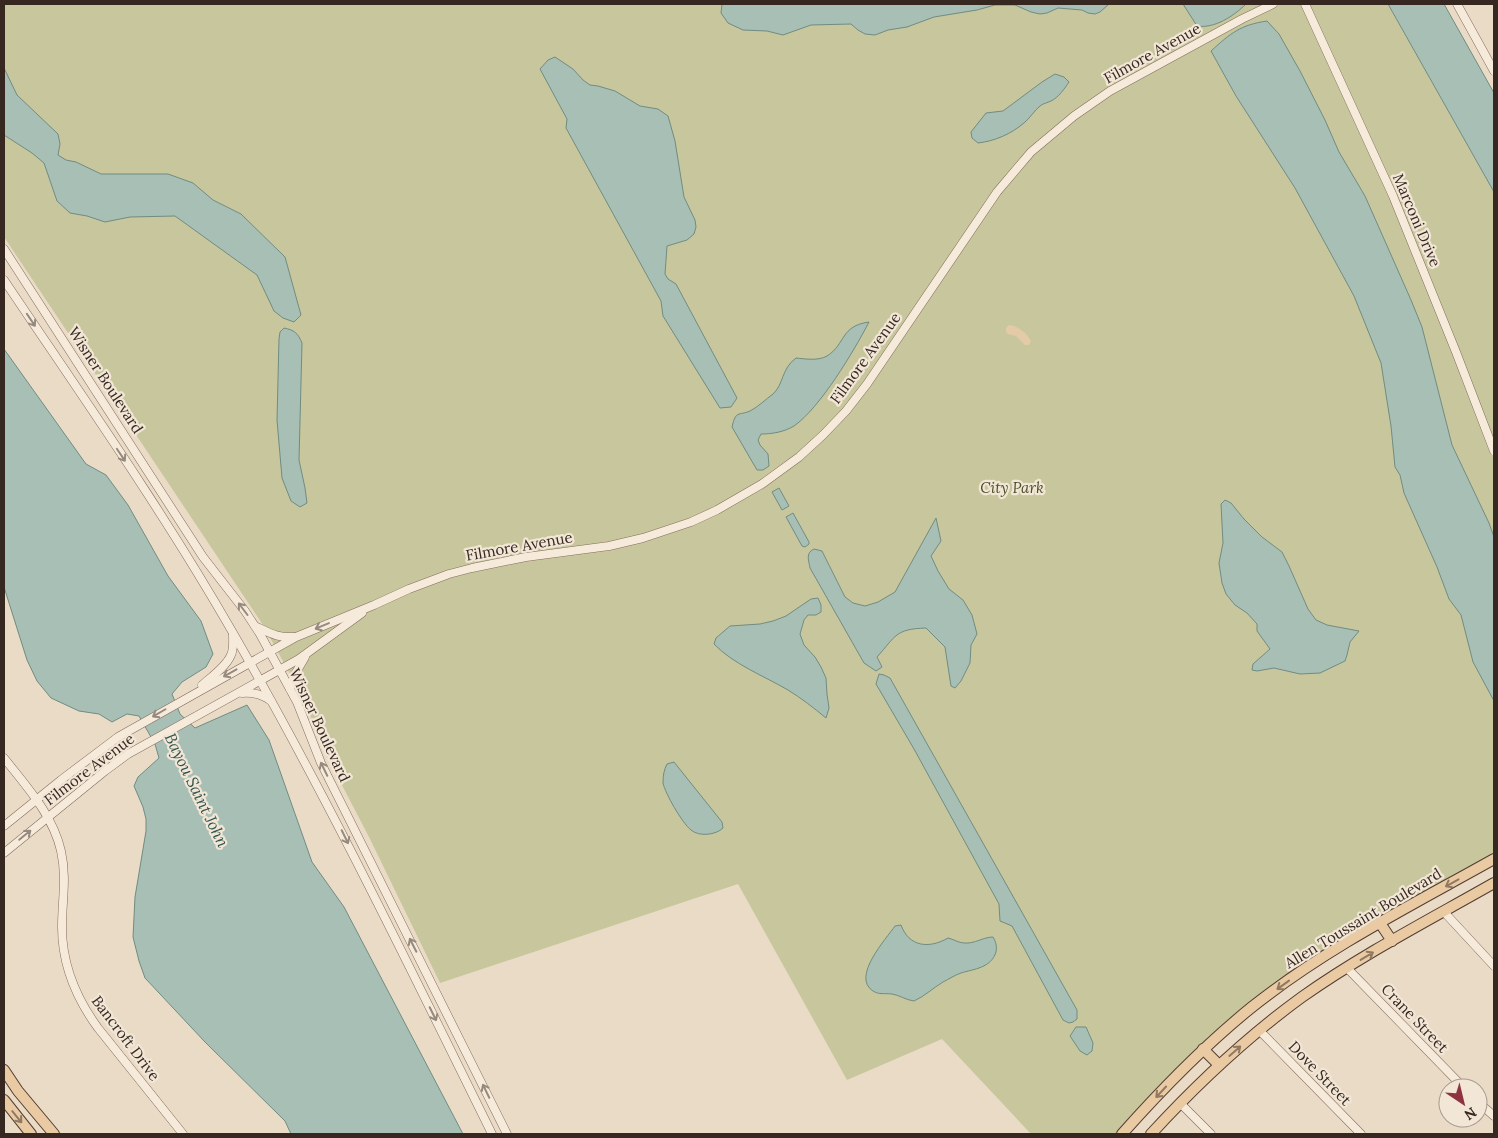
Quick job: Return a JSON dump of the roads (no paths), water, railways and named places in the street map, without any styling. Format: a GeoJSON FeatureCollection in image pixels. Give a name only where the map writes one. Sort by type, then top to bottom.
{"type":"FeatureCollection","features":[{"type":"Feature","properties":{"kind":"main road","name":"Allen Toussaint Boulevard"},"geometry":{"type":"LineString","coordinates":[[1122,1134],[1169,1083],[1252,1007],[1335,949],[1494,860]]}},
{"type":"Feature","properties":{"kind":"main road"},"geometry":{"type":"LineString","coordinates":[[1151,1134],[1219,1064],[1259,1030],[1303,997],[1392,941],[1494,884]]}},
{"type":"Feature","properties":{"kind":"main road"},"geometry":{"type":"LineString","coordinates":[[1380,923],[1392,941]]}},
{"type":"Feature","properties":{"kind":"main road"},"geometry":{"type":"LineString","coordinates":[[1203,1050],[1219,1064]]}},
{"type":"Feature","properties":{"kind":"main road"},"geometry":{"type":"LineString","coordinates":[[4,1070],[18,1091],[54,1134]]}},
{"type":"Feature","properties":{"kind":"main road"},"geometry":{"type":"LineString","coordinates":[[4,1102],[31,1134]]}},
{"type":"Feature","properties":{"kind":"street","name":"Filmore Avenue"},"geometry":{"type":"LineString","coordinates":[[4,826],[103,747],[192,694],[296,637],[449,574],[526,557],[609,546],[668,530],[717,510],[762,484],[799,457],[823,435],[862,390],[997,192],[1031,152],[1074,116],[1110,91],[1264,4]]}},
{"type":"Feature","properties":{"kind":"street","name":"Filmore Avenue"},"geometry":{"type":"LineString","coordinates":[[1242,18],[1273,4]]}},
{"type":"Feature","properties":{"kind":"street","name":"Marconi Drive"},"geometry":{"type":"LineString","coordinates":[[1305,4],[1393,196],[1494,451]]}},
{"type":"Feature","properties":{"kind":"street"},"geometry":{"type":"LineString","coordinates":[[1457,4],[1494,71]]}},
{"type":"Feature","properties":{"kind":"street","name":"Wisner Boulevard"},"geometry":{"type":"LineString","coordinates":[[4,250],[203,557],[245,611],[270,651],[297,702],[321,763],[508,1134]]}},
{"type":"Feature","properties":{"kind":"street","name":"Wisner Boulevard"},"geometry":{"type":"LineString","coordinates":[[4,280],[184,550],[233,632],[340,826],[492,1134]]}},
{"type":"Feature","properties":{"kind":"street","name":"Filmore Avenue"},"geometry":{"type":"LineString","coordinates":[[4,853],[128,754],[299,659],[374,605]]}},
{"type":"Feature","properties":{"kind":"street"},"geometry":{"type":"LineString","coordinates":[[255,626],[281,638],[296,637]]}},
{"type":"Feature","properties":{"kind":"street"},"geometry":{"type":"LineString","coordinates":[[192,694],[228,661],[233,645],[233,632]]}},
{"type":"Feature","properties":{"kind":"street"},"geometry":{"type":"LineString","coordinates":[[290,689],[298,667],[309,651]]}},
{"type":"Feature","properties":{"kind":"street"},"geometry":{"type":"LineString","coordinates":[[238,694],[251,692],[267,698],[272,703]]}},
{"type":"Feature","properties":{"kind":"street","name":"Bancroft Drive"},"geometry":{"type":"LineString","coordinates":[[4,758],[36,800],[57,836],[64,864],[65,880],[62,926],[63,942],[67,966],[78,997],[98,1028],[183,1134]]}},
{"type":"Feature","properties":{"kind":"street"},"geometry":{"type":"LineString","coordinates":[[1444,912],[1494,966]]}},
{"type":"Feature","properties":{"kind":"street","name":"Crane Street"},"geometry":{"type":"LineString","coordinates":[[1347,968],[1454,1078]]}},
{"type":"Feature","properties":{"kind":"street","name":"Dove Street"},"geometry":{"type":"LineString","coordinates":[[1259,1030],[1361,1134]]}},
{"type":"Feature","properties":{"kind":"street"},"geometry":{"type":"LineString","coordinates":[[4,1102],[18,1091]]}},
{"type":"Feature","properties":{"kind":"street"},"geometry":{"type":"LineString","coordinates":[[1180,1103],[1211,1134]]}},
{"type":"Feature","properties":{"kind":"water"},"geometry":{"type":"Polygon","coordinates":[[[722,4],[1109,4],[1095,14],[1082,10],[1058,8],[1040,14],[1015,5],[995,5],[934,17],[907,27],[888,30],[875,35],[865,34],[851,24],[811,25],[783,35],[767,31],[743,30],[728,23],[721,13],[722,4]]]}},
{"type":"Feature","properties":{"kind":"water"},"geometry":{"type":"Polygon","coordinates":[[[1183,4],[1246,4],[1236,13],[1217,24],[1197,26],[1183,4]]]}},
{"type":"Feature","properties":{"kind":"water"},"geometry":{"type":"Polygon","coordinates":[[[1388,4],[1444,4],[1494,93],[1494,192],[1388,4]]]}},
{"type":"Feature","properties":{"kind":"water"},"geometry":{"type":"Polygon","coordinates":[[[1267,21],[1279,34],[1300,71],[1339,152],[1365,196],[1411,300],[1422,327],[1452,445],[1494,537],[1494,701],[1473,662],[1461,615],[1449,599],[1404,493],[1400,475],[1395,467],[1391,426],[1381,363],[1354,296],[1295,188],[1236,96],[1211,51],[1236,31],[1267,21]]]}},
{"type":"Feature","properties":{"kind":"water"},"geometry":{"type":"Polygon","coordinates":[[[555,57],[573,69],[590,85],[615,91],[640,106],[658,109],[668,116],[675,141],[684,197],[695,220],[696,227],[694,234],[687,240],[667,246],[665,274],[668,279],[676,284],[737,398],[731,407],[720,408],[663,316],[661,301],[566,128],[567,119],[540,69],[548,60],[555,57]]]}},
{"type":"Feature","properties":{"kind":"water"},"geometry":{"type":"Polygon","coordinates":[[[4,68],[17,95],[58,134],[60,144],[58,155],[66,160],[76,162],[101,174],[168,174],[193,183],[213,200],[241,214],[285,257],[301,315],[294,322],[283,318],[274,311],[257,275],[175,216],[130,217],[105,222],[70,213],[57,201],[44,163],[4,135],[4,68]]]}},
{"type":"Feature","properties":{"kind":"water"},"geometry":{"type":"Polygon","coordinates":[[[1055,74],[1064,77],[1069,82],[1056,98],[1040,106],[1019,127],[991,141],[978,143],[972,138],[971,132],[986,113],[1003,111],[1055,74]]]}},
{"type":"Feature","properties":{"kind":"water"},"geometry":{"type":"Polygon","coordinates":[[[869,322],[836,378],[804,418],[786,430],[761,434],[758,440],[768,454],[769,466],[763,470],[757,470],[732,427],[736,416],[753,409],[773,394],[777,390],[791,362],[796,358],[823,358],[838,346],[853,327],[869,322]]]}},
{"type":"Feature","properties":{"kind":"water"},"geometry":{"type":"Polygon","coordinates":[[[284,328],[295,332],[302,343],[299,460],[307,503],[300,507],[291,501],[282,478],[277,420],[279,339],[280,332],[284,328]]]}},
{"type":"Feature","properties":{"kind":"water","name":"Bayou Saint John"},"geometry":{"type":"Polygon","coordinates":[[[4,349],[86,464],[106,475],[128,505],[168,576],[201,621],[213,654],[206,667],[182,682],[172,694],[180,714],[195,728],[247,705],[269,740],[312,862],[344,907],[463,1134],[291,1134],[285,1121],[205,1042],[145,978],[133,937],[135,897],[146,831],[146,819],[134,786],[138,777],[159,758],[155,744],[139,716],[127,714],[112,722],[99,714],[79,711],[51,698],[37,681],[27,660],[4,587],[4,349]]]}},
{"type":"Feature","properties":{"kind":"water"},"geometry":{"type":"Polygon","coordinates":[[[779,488],[789,506],[782,510],[772,492],[779,488]]]}},
{"type":"Feature","properties":{"kind":"water"},"geometry":{"type":"Polygon","coordinates":[[[1225,500],[1231,503],[1262,537],[1282,552],[1308,609],[1316,620],[1327,625],[1359,631],[1350,642],[1345,661],[1320,673],[1300,674],[1274,668],[1252,670],[1253,664],[1270,649],[1257,631],[1257,624],[1247,613],[1235,605],[1226,594],[1222,583],[1219,563],[1223,543],[1221,504],[1225,500]]]}},
{"type":"Feature","properties":{"kind":"water"},"geometry":{"type":"Polygon","coordinates":[[[793,513],[809,542],[805,547],[802,546],[786,517],[793,513]]]}},
{"type":"Feature","properties":{"kind":"water"},"geometry":{"type":"Polygon","coordinates":[[[936,518],[941,541],[931,556],[949,589],[963,600],[972,615],[977,634],[971,645],[970,663],[961,681],[955,688],[951,686],[945,647],[926,628],[908,630],[897,635],[877,657],[882,667],[876,671],[864,663],[810,568],[808,560],[809,553],[814,549],[822,551],[845,597],[853,603],[865,606],[878,602],[895,592],[936,518]]]}},
{"type":"Feature","properties":{"kind":"water"},"geometry":{"type":"Polygon","coordinates":[[[818,598],[821,612],[816,615],[808,615],[804,620],[800,634],[804,645],[815,657],[826,678],[829,708],[826,718],[793,693],[739,664],[714,644],[716,638],[730,626],[773,621],[786,616],[811,599],[818,598]]]}},
{"type":"Feature","properties":{"kind":"water"},"geometry":{"type":"Polygon","coordinates":[[[879,674],[890,678],[1077,1010],[1077,1019],[1073,1022],[1069,1023],[1063,1020],[1012,926],[1000,921],[999,904],[876,684],[879,674]]]}},
{"type":"Feature","properties":{"kind":"water"},"geometry":{"type":"Polygon","coordinates":[[[674,762],[722,822],[723,828],[716,832],[698,834],[687,826],[667,794],[663,783],[667,764],[674,762]]]}},
{"type":"Feature","properties":{"kind":"water"},"geometry":{"type":"Polygon","coordinates":[[[901,925],[909,938],[914,942],[927,945],[941,942],[948,938],[968,943],[993,937],[996,944],[996,952],[986,965],[954,976],[914,1001],[895,995],[875,992],[867,985],[868,968],[872,958],[895,926],[901,925]]]}},
{"type":"Feature","properties":{"kind":"water"},"geometry":{"type":"Polygon","coordinates":[[[1076,1027],[1086,1027],[1093,1043],[1092,1051],[1087,1055],[1080,1051],[1070,1036],[1076,1027]]]}},
{"type":"Feature","properties":{"kind":"park label","name":"City Park"},"geometry":{"type":"Point","coordinates":[1012,487]}}]}
